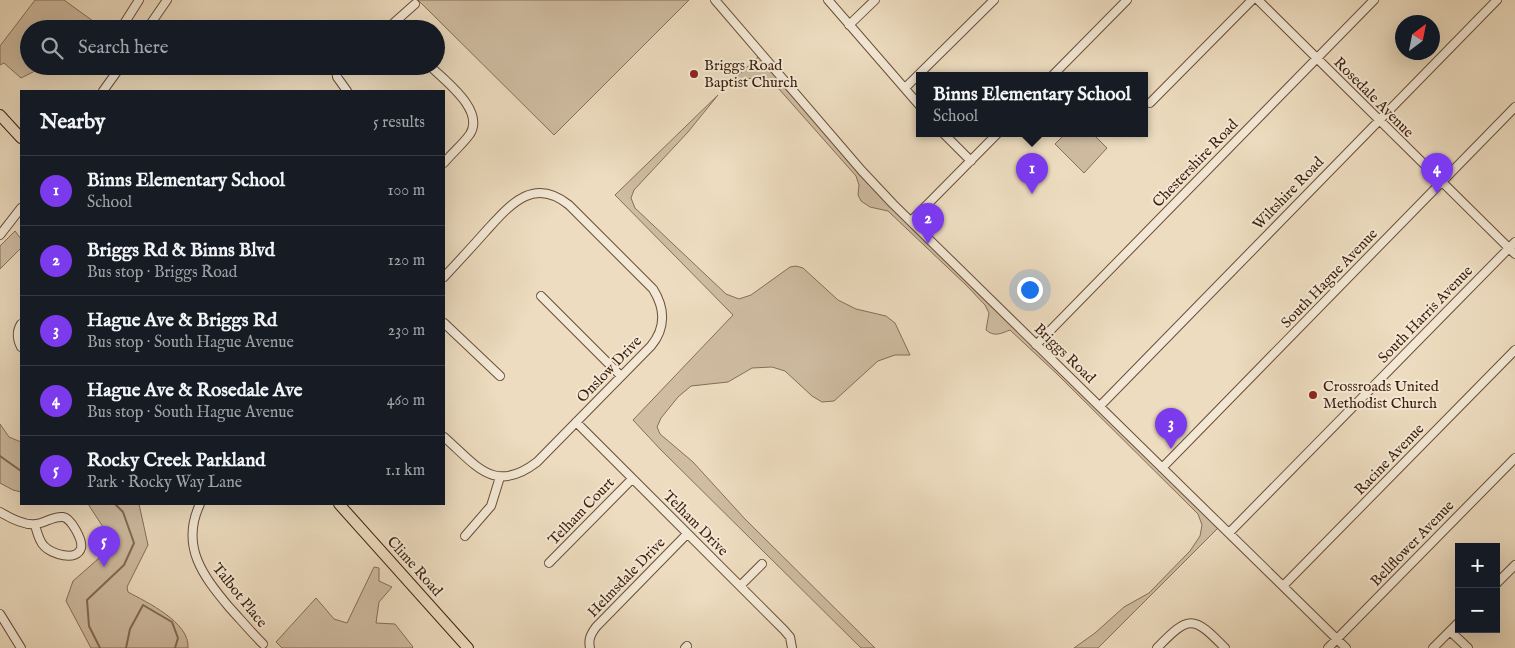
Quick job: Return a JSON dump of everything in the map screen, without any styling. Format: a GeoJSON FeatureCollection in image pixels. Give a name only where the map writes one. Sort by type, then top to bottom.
{"type":"FeatureCollection","features":[{"type":"Feature","properties":{"kind":"main road"},"geometry":{"type":"LineString","coordinates":[[0,115],[20,137]]}},
{"type":"Feature","properties":{"kind":"main road","name":"Clime Road"},"geometry":{"type":"LineString","coordinates":[[340,505],[468,648]]}},
{"type":"Feature","properties":{"kind":"street"},"geometry":{"type":"LineString","coordinates":[[126,20],[139,0]]}},
{"type":"Feature","properties":{"kind":"street"},"geometry":{"type":"LineString","coordinates":[[153,20],[167,0]]}},
{"type":"Feature","properties":{"kind":"street","name":"Briggs Road"},"geometry":{"type":"LineString","coordinates":[[715,0],[862,171],[1036,345],[1346,648]]}},
{"type":"Feature","properties":{"kind":"street"},"geometry":{"type":"LineString","coordinates":[[828,0],[916,101]]}},
{"type":"Feature","properties":{"kind":"street"},"geometry":{"type":"LineString","coordinates":[[849,25],[875,0]]}},
{"type":"Feature","properties":{"kind":"street"},"geometry":{"type":"LineString","coordinates":[[921,72],[994,0]]}},
{"type":"Feature","properties":{"kind":"street"},"geometry":{"type":"LineString","coordinates":[[1056,72],[1127,0]]}},
{"type":"Feature","properties":{"kind":"street"},"geometry":{"type":"LineString","coordinates":[[1150,103],[1252,0]]}},
{"type":"Feature","properties":{"kind":"street","name":"Rosedale Avenue"},"geometry":{"type":"LineString","coordinates":[[1258,0],[1512,251]]}},
{"type":"Feature","properties":{"kind":"street","name":"Chestershire Road"},"geometry":{"type":"LineString","coordinates":[[1036,345],[1374,0]]}},
{"type":"Feature","properties":{"kind":"street","name":"Wiltshire Road"},"geometry":{"type":"LineString","coordinates":[[1100,406],[1497,0]]}},
{"type":"Feature","properties":{"kind":"street"},"geometry":{"type":"LineString","coordinates":[[398,20],[415,4]]}},
{"type":"Feature","properties":{"kind":"street"},"geometry":{"type":"LineString","coordinates":[[104,90],[115,75]]}},
{"type":"Feature","properties":{"kind":"street"},"geometry":{"type":"LineString","coordinates":[[337,75],[346,90]]}},
{"type":"Feature","properties":{"kind":"street"},"geometry":{"type":"LineString","coordinates":[[439,75],[464,100],[473,116],[474,125],[470,133],[445,161]]}},
{"type":"Feature","properties":{"kind":"street"},"geometry":{"type":"LineString","coordinates":[[905,88],[916,77]]}},
{"type":"Feature","properties":{"kind":"street","name":"South Hague Avenue"},"geometry":{"type":"LineString","coordinates":[[1162,468],[1515,108]]}},
{"type":"Feature","properties":{"kind":"street"},"geometry":{"type":"LineString","coordinates":[[947,137],[971,161]]}},
{"type":"Feature","properties":{"kind":"street"},"geometry":{"type":"LineString","coordinates":[[911,221],[994,137]]}},
{"type":"Feature","properties":{"kind":"street","name":"Onslow Drive"},"geometry":{"type":"LineString","coordinates":[[445,276],[510,205],[524,196],[534,193],[549,194],[569,205],[653,289],[659,299],[663,320],[658,337],[537,462],[525,472],[513,476],[500,477]]}},
{"type":"Feature","properties":{"kind":"street"},"geometry":{"type":"LineString","coordinates":[[0,235],[20,209]]}},
{"type":"Feature","properties":{"kind":"street","name":"South Harris Avenue"},"geometry":{"type":"LineString","coordinates":[[1229,533],[1512,251],[1515,242]]}},
{"type":"Feature","properties":{"kind":"street"},"geometry":{"type":"LineString","coordinates":[[541,296],[621,376]]}},
{"type":"Feature","properties":{"kind":"street"},"geometry":{"type":"LineString","coordinates":[[445,324],[500,376]]}},
{"type":"Feature","properties":{"kind":"street"},"geometry":{"type":"LineString","coordinates":[[20,326],[18,340],[20,345]]}},
{"type":"Feature","properties":{"kind":"street","name":"Racine Avenue"},"geometry":{"type":"LineString","coordinates":[[1283,586],[1515,350]]}},
{"type":"Feature","properties":{"kind":"street","name":"Telham Drive"},"geometry":{"type":"LineString","coordinates":[[576,422],[784,630],[790,637],[792,647]]}},
{"type":"Feature","properties":{"kind":"street"},"geometry":{"type":"LineString","coordinates":[[445,437],[483,471],[494,477],[500,477],[491,506],[465,536]]}},
{"type":"Feature","properties":{"kind":"street","name":"Bellflower Avenue"},"geometry":{"type":"LineString","coordinates":[[1328,648],[1515,458]]}},
{"type":"Feature","properties":{"kind":"street","name":"Telham Court"},"geometry":{"type":"LineString","coordinates":[[550,563],[632,479]]}},
{"type":"Feature","properties":{"kind":"street","name":"Talbot Place"},"geometry":{"type":"LineString","coordinates":[[200,505],[195,518],[193,544],[201,570],[213,588],[263,644]]}},
{"type":"Feature","properties":{"kind":"street"},"geometry":{"type":"LineString","coordinates":[[0,512],[10,518],[35,525],[63,517],[70,520],[81,540],[82,546],[75,555],[69,556],[52,552],[44,546],[35,525]]}},
{"type":"Feature","properties":{"kind":"street","name":"Helmsdale Drive"},"geometry":{"type":"LineString","coordinates":[[589,645],[591,634],[596,627],[687,534]]}},
{"type":"Feature","properties":{"kind":"street"},"geometry":{"type":"LineString","coordinates":[[740,586],[762,564]]}},
{"type":"Feature","properties":{"kind":"street"},"geometry":{"type":"LineString","coordinates":[[1500,580],[1515,565]]}},
{"type":"Feature","properties":{"kind":"street"},"geometry":{"type":"LineString","coordinates":[[0,614],[21,648]]}},
{"type":"Feature","properties":{"kind":"street"},"geometry":{"type":"LineString","coordinates":[[1157,648],[1175,629],[1182,624],[1191,623],[1198,624],[1204,628],[1225,648]]}},
{"type":"Feature","properties":{"kind":"street"},"geometry":{"type":"LineString","coordinates":[[1433,648],[1455,626]]}},
{"type":"Feature","properties":{"kind":"street"},"geometry":{"type":"LineString","coordinates":[[1450,631],[1468,648]]}},
{"type":"Feature","properties":{"kind":"shaded area"},"geometry":{"type":"Polygon","coordinates":[[[35,0],[64,0],[92,20],[20,20],[20,75],[27,75],[21,78],[4,63],[0,65],[0,46],[35,0]]]}},
{"type":"Feature","properties":{"kind":"shaded area"},"geometry":{"type":"Polygon","coordinates":[[[418,0],[689,0],[554,135],[445,27],[445,20],[438,20],[418,0]]]}},
{"type":"Feature","properties":{"kind":"shaded area"},"geometry":{"type":"Polygon","coordinates":[[[759,56],[891,207],[1219,527],[1098,648],[1074,648],[1095,633],[1124,607],[1149,593],[1190,551],[1200,536],[1202,525],[1198,514],[1010,330],[994,334],[986,330],[989,313],[985,305],[888,211],[870,207],[861,201],[858,195],[859,185],[856,176],[779,89],[761,80],[751,78],[731,82],[759,56]]]}},
{"type":"Feature","properties":{"kind":"shaded area"},"geometry":{"type":"Polygon","coordinates":[[[718,95],[688,132],[634,190],[631,198],[635,208],[726,294],[739,299],[751,295],[790,267],[803,268],[838,300],[856,309],[886,316],[895,323],[910,355],[895,355],[878,361],[834,401],[822,402],[812,396],[785,371],[772,367],[752,368],[728,382],[691,386],[678,397],[661,418],[657,427],[660,434],[693,462],[745,519],[875,648],[861,648],[633,420],[733,315],[615,195],[718,95]]]}},
{"type":"Feature","properties":{"kind":"shaded area"},"geometry":{"type":"Polygon","coordinates":[[[1062,137],[1096,137],[1107,148],[1084,173],[1055,144],[1062,137]]]}},
{"type":"Feature","properties":{"kind":"shaded area"},"geometry":{"type":"Polygon","coordinates":[[[15,231],[20,238],[20,249],[0,269],[0,246],[15,231]]]}},
{"type":"Feature","properties":{"kind":"shaded area"},"geometry":{"type":"Polygon","coordinates":[[[0,424],[9,437],[20,442],[20,492],[0,483],[0,424]]]}},
{"type":"Feature","properties":{"kind":"shaded area"},"geometry":{"type":"Polygon","coordinates":[[[89,505],[139,505],[148,545],[127,587],[128,592],[175,621],[187,639],[188,648],[91,648],[66,601],[73,581],[106,552],[107,533],[89,505]]]}},
{"type":"Feature","properties":{"kind":"shaded area"},"geometry":{"type":"Polygon","coordinates":[[[374,567],[379,568],[379,581],[392,587],[379,602],[376,623],[395,624],[412,648],[282,648],[276,642],[316,598],[334,619],[347,623],[374,567]]]}},
{"type":"Feature","properties":{"kind":"waterway"},"geometry":{"type":"LineString","coordinates":[[0,456],[20,470]]}},
{"type":"Feature","properties":{"kind":"waterway"},"geometry":{"type":"LineString","coordinates":[[100,648],[89,626],[87,600],[124,565],[134,543],[123,512],[116,505]]}},
{"type":"Feature","properties":{"kind":"waterway"},"geometry":{"type":"LineString","coordinates":[[126,648],[130,629],[143,605],[172,622],[178,638],[175,648]]}},
{"type":"Feature","properties":{"kind":"place","name":"Briggs Road Baptist Church"},"geometry":{"type":"Point","coordinates":[694,74]}},
{"type":"Feature","properties":{"kind":"place","name":"Binns Elementary School"},"geometry":{"type":"Point","coordinates":[1032,194]}},
{"type":"Feature","properties":{"kind":"place","name":"Hague Ave & Rosedale Ave"},"geometry":{"type":"Point","coordinates":[1437,194]}},
{"type":"Feature","properties":{"kind":"place","name":"Briggs Rd & Binns Blvd"},"geometry":{"type":"Point","coordinates":[928,244]}},
{"type":"Feature","properties":{"kind":"place","name":"Crossroads United Methodist Church"},"geometry":{"type":"Point","coordinates":[1313,395]}},
{"type":"Feature","properties":{"kind":"place","name":"Hague Ave & Briggs Rd"},"geometry":{"type":"Point","coordinates":[1171,449]}},
{"type":"Feature","properties":{"kind":"place","name":"Rocky Creek Parkland"},"geometry":{"type":"Point","coordinates":[104,567]}}]}
